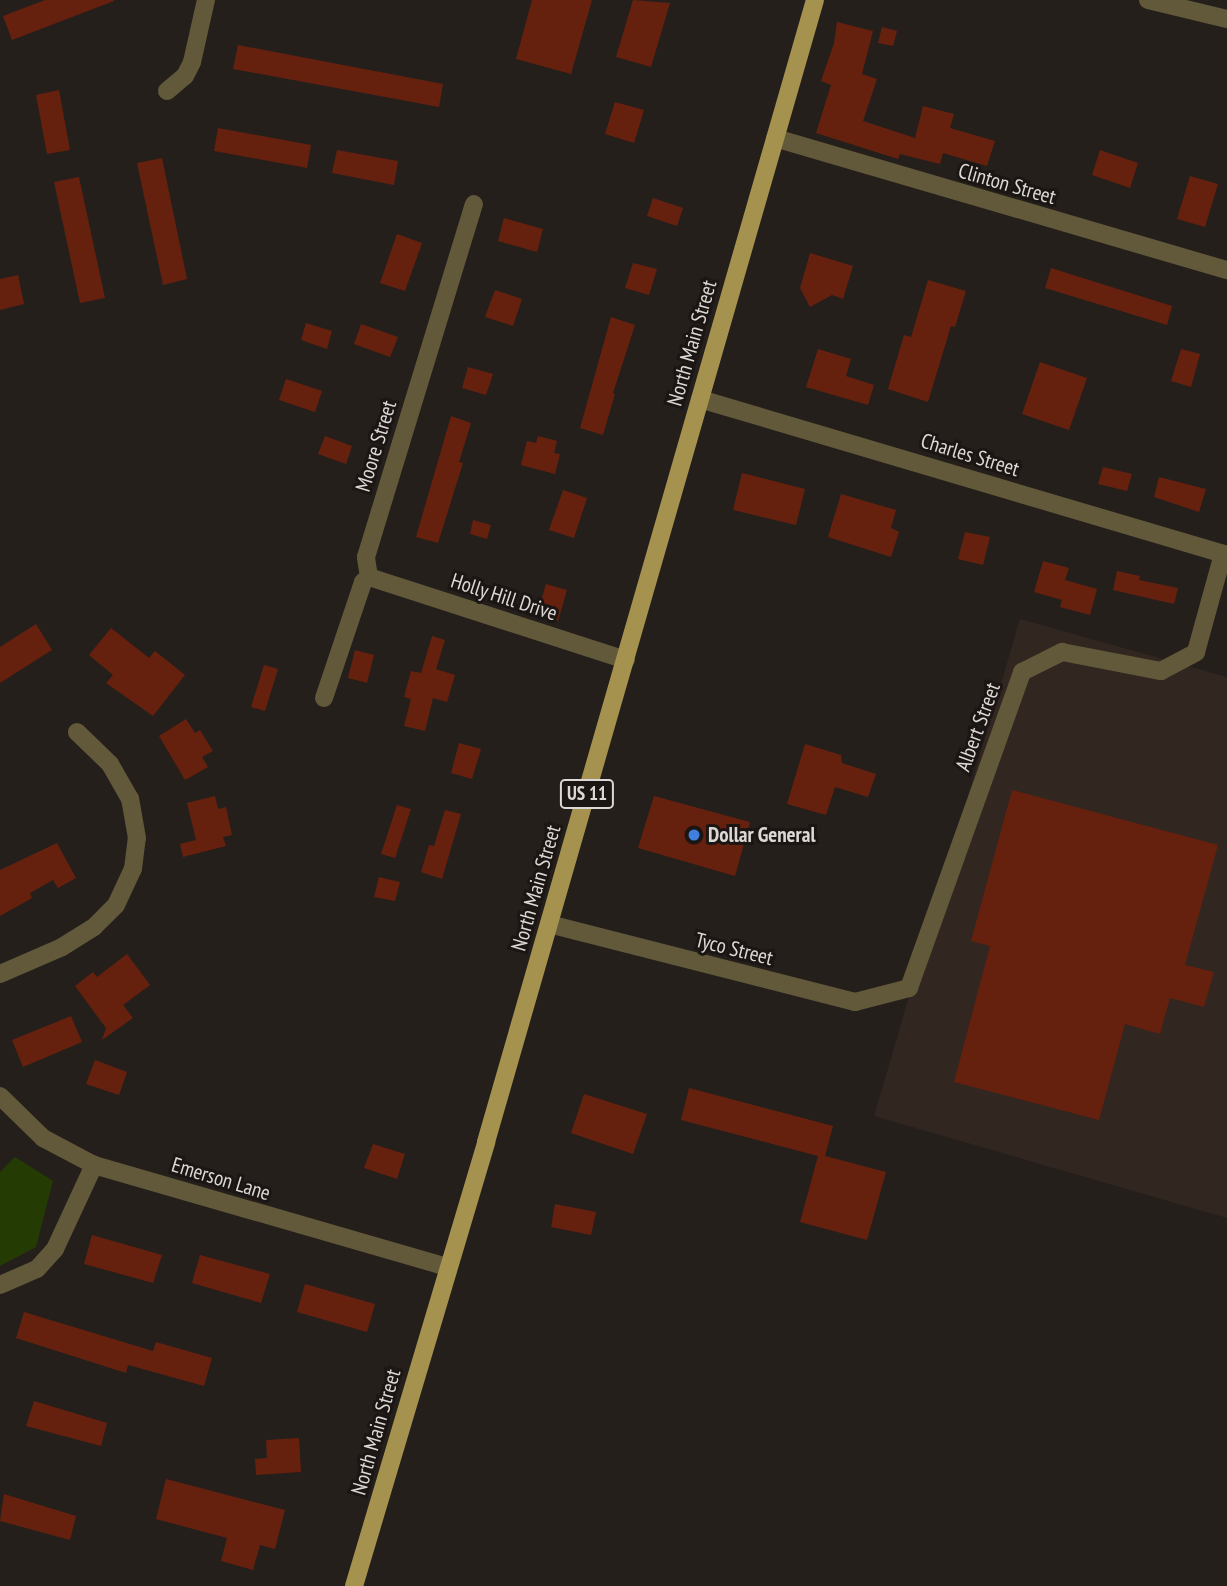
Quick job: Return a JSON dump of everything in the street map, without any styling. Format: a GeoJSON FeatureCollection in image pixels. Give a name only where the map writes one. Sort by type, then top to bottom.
{"type":"FeatureCollection","features":[{"type":"Feature","properties":{"kind":"main road","name":"North Main Street"},"geometry":{"type":"LineString","coordinates":[[354,1586],[626,660],[814,0]]}},
{"type":"Feature","properties":{"kind":"street"},"geometry":{"type":"LineString","coordinates":[[167,91],[185,76],[192,62],[206,0]]}},
{"type":"Feature","properties":{"kind":"street"},"geometry":{"type":"LineString","coordinates":[[1148,0],[1227,19]]}},
{"type":"Feature","properties":{"kind":"street","name":"Clinton Street"},"geometry":{"type":"LineString","coordinates":[[775,138],[1227,270]]}},
{"type":"Feature","properties":{"kind":"street","name":"Moore Street"},"geometry":{"type":"LineString","coordinates":[[324,698],[363,582],[369,577],[366,557],[474,204]]}},
{"type":"Feature","properties":{"kind":"street","name":"Charles Street"},"geometry":{"type":"LineString","coordinates":[[699,399],[1225,555]]}},
{"type":"Feature","properties":{"kind":"street","name":"Albert Street"},"geometry":{"type":"LineString","coordinates":[[909,988],[1022,672],[1062,652],[1161,671],[1196,652],[1225,555]]}},
{"type":"Feature","properties":{"kind":"street","name":"Holly Hill Drive"},"geometry":{"type":"LineString","coordinates":[[369,577],[626,660]]}},
{"type":"Feature","properties":{"kind":"street"},"geometry":{"type":"LineString","coordinates":[[0,974],[72,942],[94,927],[116,905],[133,869],[138,838],[130,799],[110,764],[77,732]]}},
{"type":"Feature","properties":{"kind":"street","name":"Tyco Street"},"geometry":{"type":"LineString","coordinates":[[549,924],[855,1002],[909,988]]}},
{"type":"Feature","properties":{"kind":"street","name":"Emerson Lane"},"geometry":{"type":"LineString","coordinates":[[0,1096],[43,1138],[94,1165],[449,1267]]}},
{"type":"Feature","properties":{"kind":"street"},"geometry":{"type":"LineString","coordinates":[[0,1285],[37,1269],[55,1249],[94,1165]]}},
{"type":"Feature","properties":{"kind":"shaded area"},"geometry":{"type":"Polygon","coordinates":[[[1020,619],[1227,677],[1227,1218],[874,1116],[1020,619]]]}},
{"type":"Feature","properties":{"kind":"green space"},"geometry":{"type":"Polygon","coordinates":[[[15,1157],[53,1181],[36,1247],[0,1266],[0,1172],[15,1157]]]}},
{"type":"Feature","properties":{"kind":"building"},"geometry":{"type":"Polygon","coordinates":[[[45,0],[114,1],[12,40],[3,16],[45,0]]]}},
{"type":"Feature","properties":{"kind":"building"},"geometry":{"type":"Polygon","coordinates":[[[532,0],[592,0],[571,74],[516,59],[532,0]]]}},
{"type":"Feature","properties":{"kind":"building"},"geometry":{"type":"Polygon","coordinates":[[[633,0],[670,3],[651,67],[616,57],[633,0]]]}},
{"type":"Feature","properties":{"kind":"building"},"geometry":{"type":"Polygon","coordinates":[[[837,22],[873,31],[862,74],[877,79],[863,121],[915,138],[923,106],[954,114],[950,128],[995,141],[987,166],[943,153],[940,164],[900,154],[898,159],[816,133],[831,85],[821,81],[834,43],[837,22]]]}},
{"type":"Feature","properties":{"kind":"building"},"geometry":{"type":"Polygon","coordinates":[[[882,27],[897,31],[893,46],[878,43],[882,27]]]}},
{"type":"Feature","properties":{"kind":"building"},"geometry":{"type":"Polygon","coordinates":[[[238,45],[443,84],[439,107],[233,69],[238,45]]]}},
{"type":"Feature","properties":{"kind":"building"},"geometry":{"type":"Polygon","coordinates":[[[59,90],[70,150],[47,154],[36,95],[59,90]]]}},
{"type":"Feature","properties":{"kind":"building"},"geometry":{"type":"Polygon","coordinates":[[[615,102],[644,110],[634,143],[605,134],[615,102]]]}},
{"type":"Feature","properties":{"kind":"building"},"geometry":{"type":"Polygon","coordinates":[[[218,128],[311,145],[307,168],[214,151],[218,128]]]}},
{"type":"Feature","properties":{"kind":"building"},"geometry":{"type":"Polygon","coordinates":[[[337,150],[398,161],[394,185],[332,173],[337,150]]]}},
{"type":"Feature","properties":{"kind":"building"},"geometry":{"type":"Polygon","coordinates":[[[1100,150],[1138,163],[1130,188],[1092,175],[1100,150]]]}},
{"type":"Feature","properties":{"kind":"building"},"geometry":{"type":"Polygon","coordinates":[[[162,158],[187,279],[163,285],[137,163],[162,158]]]}},
{"type":"Feature","properties":{"kind":"building"},"geometry":{"type":"Polygon","coordinates":[[[1190,176],[1218,184],[1205,227],[1177,219],[1190,176]]]}},
{"type":"Feature","properties":{"kind":"building"},"geometry":{"type":"Polygon","coordinates":[[[79,177],[105,298],[80,303],[54,182],[79,177]]]}},
{"type":"Feature","properties":{"kind":"building"},"geometry":{"type":"Polygon","coordinates":[[[653,198],[683,208],[677,226],[647,216],[653,198]]]}},
{"type":"Feature","properties":{"kind":"building"},"geometry":{"type":"Polygon","coordinates":[[[504,218],[543,229],[537,252],[498,241],[504,218]]]}},
{"type":"Feature","properties":{"kind":"building"},"geometry":{"type":"Polygon","coordinates":[[[397,234],[422,243],[405,291],[380,283],[397,234]]]}},
{"type":"Feature","properties":{"kind":"building"},"geometry":{"type":"Polygon","coordinates":[[[810,253],[853,266],[843,299],[832,295],[810,307],[800,288],[810,253]]]}},
{"type":"Feature","properties":{"kind":"building"},"geometry":{"type":"Polygon","coordinates":[[[633,263],[657,269],[649,295],[625,288],[633,263]]]}},
{"type":"Feature","properties":{"kind":"building"},"geometry":{"type":"Polygon","coordinates":[[[1051,268],[1172,306],[1167,325],[1045,288],[1051,268]]]}},
{"type":"Feature","properties":{"kind":"building"},"geometry":{"type":"Polygon","coordinates":[[[18,275],[24,304],[0,310],[0,279],[18,275]]]}},
{"type":"Feature","properties":{"kind":"building"},"geometry":{"type":"Polygon","coordinates":[[[928,280],[966,291],[955,327],[951,326],[928,402],[888,389],[904,335],[911,337],[928,280]]]}},
{"type":"Feature","properties":{"kind":"building"},"geometry":{"type":"Polygon","coordinates":[[[495,290],[522,299],[513,326],[485,317],[495,290]]]}},
{"type":"Feature","properties":{"kind":"building"},"geometry":{"type":"Polygon","coordinates":[[[611,317],[635,325],[613,393],[615,394],[603,435],[580,428],[611,317]]]}},
{"type":"Feature","properties":{"kind":"building"},"geometry":{"type":"Polygon","coordinates":[[[306,323],[332,331],[327,349],[301,340],[306,323]]]}},
{"type":"Feature","properties":{"kind":"building"},"geometry":{"type":"Polygon","coordinates":[[[361,324],[398,337],[390,357],[354,344],[361,324]]]}},
{"type":"Feature","properties":{"kind":"building"},"geometry":{"type":"Polygon","coordinates":[[[818,349],[851,359],[846,376],[874,385],[868,405],[806,387],[818,349]]]}},
{"type":"Feature","properties":{"kind":"building"},"geometry":{"type":"Polygon","coordinates":[[[1181,349],[1200,354],[1191,387],[1171,381],[1181,349]]]}},
{"type":"Feature","properties":{"kind":"building"},"geometry":{"type":"Polygon","coordinates":[[[1040,362],[1087,378],[1069,430],[1022,414],[1040,362]]]}},
{"type":"Feature","properties":{"kind":"building"},"geometry":{"type":"Polygon","coordinates":[[[468,367],[493,374],[486,395],[462,388],[468,367]]]}},
{"type":"Feature","properties":{"kind":"building"},"geometry":{"type":"Polygon","coordinates":[[[286,379],[322,391],[315,412],[279,400],[286,379]]]}},
{"type":"Feature","properties":{"kind":"building"},"geometry":{"type":"Polygon","coordinates":[[[451,416],[471,423],[459,462],[463,463],[438,543],[416,537],[451,416]]]}},
{"type":"Feature","properties":{"kind":"building"},"geometry":{"type":"Polygon","coordinates":[[[325,436],[352,446],[346,464],[318,454],[325,436]]]}},
{"type":"Feature","properties":{"kind":"building"},"geometry":{"type":"Polygon","coordinates":[[[538,436],[557,441],[554,453],[560,454],[555,474],[521,465],[527,441],[536,443],[538,436]]]}},
{"type":"Feature","properties":{"kind":"building"},"geometry":{"type":"Polygon","coordinates":[[[1103,467],[1132,474],[1127,491],[1098,484],[1103,467]]]}},
{"type":"Feature","properties":{"kind":"building"},"geometry":{"type":"Polygon","coordinates":[[[742,473],[805,489],[796,525],[733,510],[742,473]]]}},
{"type":"Feature","properties":{"kind":"building"},"geometry":{"type":"Polygon","coordinates":[[[1159,477],[1206,489],[1199,512],[1154,497],[1159,477]]]}},
{"type":"Feature","properties":{"kind":"building"},"geometry":{"type":"Polygon","coordinates":[[[563,490],[587,498],[574,538],[549,530],[563,490]]]}},
{"type":"Feature","properties":{"kind":"building"},"geometry":{"type":"Polygon","coordinates":[[[841,494],[896,510],[891,528],[899,532],[891,557],[828,537],[841,494]]]}},
{"type":"Feature","properties":{"kind":"building"},"geometry":{"type":"Polygon","coordinates":[[[473,520],[491,525],[487,539],[470,534],[473,520]]]}},
{"type":"Feature","properties":{"kind":"building"},"geometry":{"type":"Polygon","coordinates":[[[965,532],[990,537],[983,565],[958,559],[965,532]]]}},
{"type":"Feature","properties":{"kind":"building"},"geometry":{"type":"Polygon","coordinates":[[[1043,561],[1069,568],[1065,580],[1097,589],[1090,615],[1060,607],[1062,600],[1034,592],[1043,561]]]}},
{"type":"Feature","properties":{"kind":"building"},"geometry":{"type":"Polygon","coordinates":[[[1117,571],[1140,576],[1139,580],[1178,588],[1174,604],[1113,590],[1117,571]]]}},
{"type":"Feature","properties":{"kind":"building"},"geometry":{"type":"Polygon","coordinates":[[[546,584],[567,590],[558,621],[537,614],[546,584]]]}},
{"type":"Feature","properties":{"kind":"building"},"geometry":{"type":"Polygon","coordinates":[[[36,624],[52,650],[0,683],[0,647],[36,624]]]}},
{"type":"Feature","properties":{"kind":"building"},"geometry":{"type":"Polygon","coordinates":[[[111,628],[149,658],[155,651],[185,675],[153,716],[106,683],[113,675],[89,655],[111,628]]]}},
{"type":"Feature","properties":{"kind":"building"},"geometry":{"type":"Polygon","coordinates":[[[432,636],[445,640],[436,669],[455,675],[447,702],[433,698],[425,731],[404,726],[411,699],[404,697],[411,671],[421,673],[432,636]]]}},
{"type":"Feature","properties":{"kind":"building"},"geometry":{"type":"Polygon","coordinates":[[[355,650],[374,655],[367,683],[348,678],[355,650]]]}},
{"type":"Feature","properties":{"kind":"building"},"geometry":{"type":"Polygon","coordinates":[[[264,665],[278,669],[265,711],[251,707],[264,665]]]}},
{"type":"Feature","properties":{"kind":"building"},"geometry":{"type":"Polygon","coordinates":[[[186,719],[195,733],[200,730],[213,751],[202,757],[208,767],[185,780],[159,736],[186,719]]]}},
{"type":"Feature","properties":{"kind":"building"},"geometry":{"type":"Polygon","coordinates":[[[459,743],[481,749],[472,779],[451,773],[459,743]]]}},
{"type":"Feature","properties":{"kind":"building"},"geometry":{"type":"Polygon","coordinates":[[[805,744],[841,755],[842,763],[876,774],[868,797],[835,787],[826,815],[787,804],[805,744]]]}},
{"type":"Feature","properties":{"kind":"building"},"geometry":{"type":"Polygon","coordinates":[[[1012,790],[1218,845],[1185,965],[1214,972],[1204,1007],[1170,998],[1160,1034],[1125,1024],[1099,1120],[954,1082],[990,946],[971,941],[1012,790]]]}},
{"type":"Feature","properties":{"kind":"building"},"geometry":{"type":"Polygon","coordinates":[[[215,796],[218,809],[226,807],[232,835],[223,837],[226,846],[183,857],[180,844],[196,840],[187,803],[215,796]]]}},
{"type":"Feature","properties":{"kind":"building","name":"Dollar General"},"geometry":{"type":"Polygon","coordinates":[[[654,796],[750,822],[735,876],[638,848],[654,796]]]}},
{"type":"Feature","properties":{"kind":"building"},"geometry":{"type":"Polygon","coordinates":[[[397,805],[411,809],[395,858],[381,854],[397,805]]]}},
{"type":"Feature","properties":{"kind":"building"},"geometry":{"type":"Polygon","coordinates":[[[445,810],[461,814],[442,879],[421,872],[429,845],[434,846],[445,810]]]}},
{"type":"Feature","properties":{"kind":"building"},"geometry":{"type":"Polygon","coordinates":[[[57,843],[76,878],[58,888],[53,880],[30,893],[32,898],[0,916],[0,870],[57,843]]]}},
{"type":"Feature","properties":{"kind":"building"},"geometry":{"type":"Polygon","coordinates":[[[379,877],[400,882],[395,901],[374,897],[379,877]]]}},
{"type":"Feature","properties":{"kind":"building"},"geometry":{"type":"Polygon","coordinates":[[[127,954],[150,985],[123,1005],[133,1018],[102,1040],[106,1028],[75,986],[93,972],[97,977],[127,954]]]}},
{"type":"Feature","properties":{"kind":"building"},"geometry":{"type":"Polygon","coordinates":[[[71,1016],[82,1042],[23,1067],[12,1040],[71,1016]]]}},
{"type":"Feature","properties":{"kind":"building"},"geometry":{"type":"Polygon","coordinates":[[[95,1060],[127,1072],[119,1095],[86,1084],[95,1060]]]}},
{"type":"Feature","properties":{"kind":"building"},"geometry":{"type":"Polygon","coordinates":[[[689,1088],[833,1126],[825,1156],[886,1172],[867,1240],[800,1222],[818,1156],[681,1120],[689,1088]]]}},
{"type":"Feature","properties":{"kind":"building"},"geometry":{"type":"Polygon","coordinates":[[[584,1094],[647,1114],[633,1154],[571,1133],[584,1094]]]}},
{"type":"Feature","properties":{"kind":"building"},"geometry":{"type":"Polygon","coordinates":[[[373,1144],[405,1154],[397,1179],[364,1168],[373,1144]]]}},
{"type":"Feature","properties":{"kind":"building"},"geometry":{"type":"Polygon","coordinates":[[[555,1204],[596,1212],[591,1235],[551,1227],[555,1204]]]}},
{"type":"Feature","properties":{"kind":"building"},"geometry":{"type":"Polygon","coordinates":[[[92,1235],[162,1255],[153,1283],[84,1264],[92,1235]]]}},
{"type":"Feature","properties":{"kind":"building"},"geometry":{"type":"Polygon","coordinates":[[[200,1255],[270,1274],[261,1303],[192,1283],[200,1255]]]}},
{"type":"Feature","properties":{"kind":"building"},"geometry":{"type":"Polygon","coordinates":[[[305,1284],[375,1304],[367,1332],[297,1312],[305,1284]]]}},
{"type":"Feature","properties":{"kind":"building"},"geometry":{"type":"Polygon","coordinates":[[[24,1312],[153,1351],[156,1342],[212,1358],[204,1386],[128,1365],[126,1373],[16,1338],[24,1312]]]}},
{"type":"Feature","properties":{"kind":"building"},"geometry":{"type":"Polygon","coordinates":[[[34,1401],[107,1423],[101,1446],[26,1426],[34,1401]]]}},
{"type":"Feature","properties":{"kind":"building"},"geometry":{"type":"Polygon","coordinates":[[[299,1438],[301,1472],[256,1475],[255,1459],[267,1458],[266,1440],[299,1438]]]}},
{"type":"Feature","properties":{"kind":"building"},"geometry":{"type":"Polygon","coordinates":[[[166,1479],[285,1510],[275,1549],[260,1545],[253,1570],[221,1561],[227,1538],[156,1519],[166,1479]]]}},
{"type":"Feature","properties":{"kind":"building"},"geometry":{"type":"Polygon","coordinates":[[[4,1494],[76,1516],[70,1540],[0,1521],[4,1494]]]}},
{"type":"Feature","properties":{"kind":"place","name":"Dollar General"},"geometry":{"type":"Point","coordinates":[694,835]}}]}
